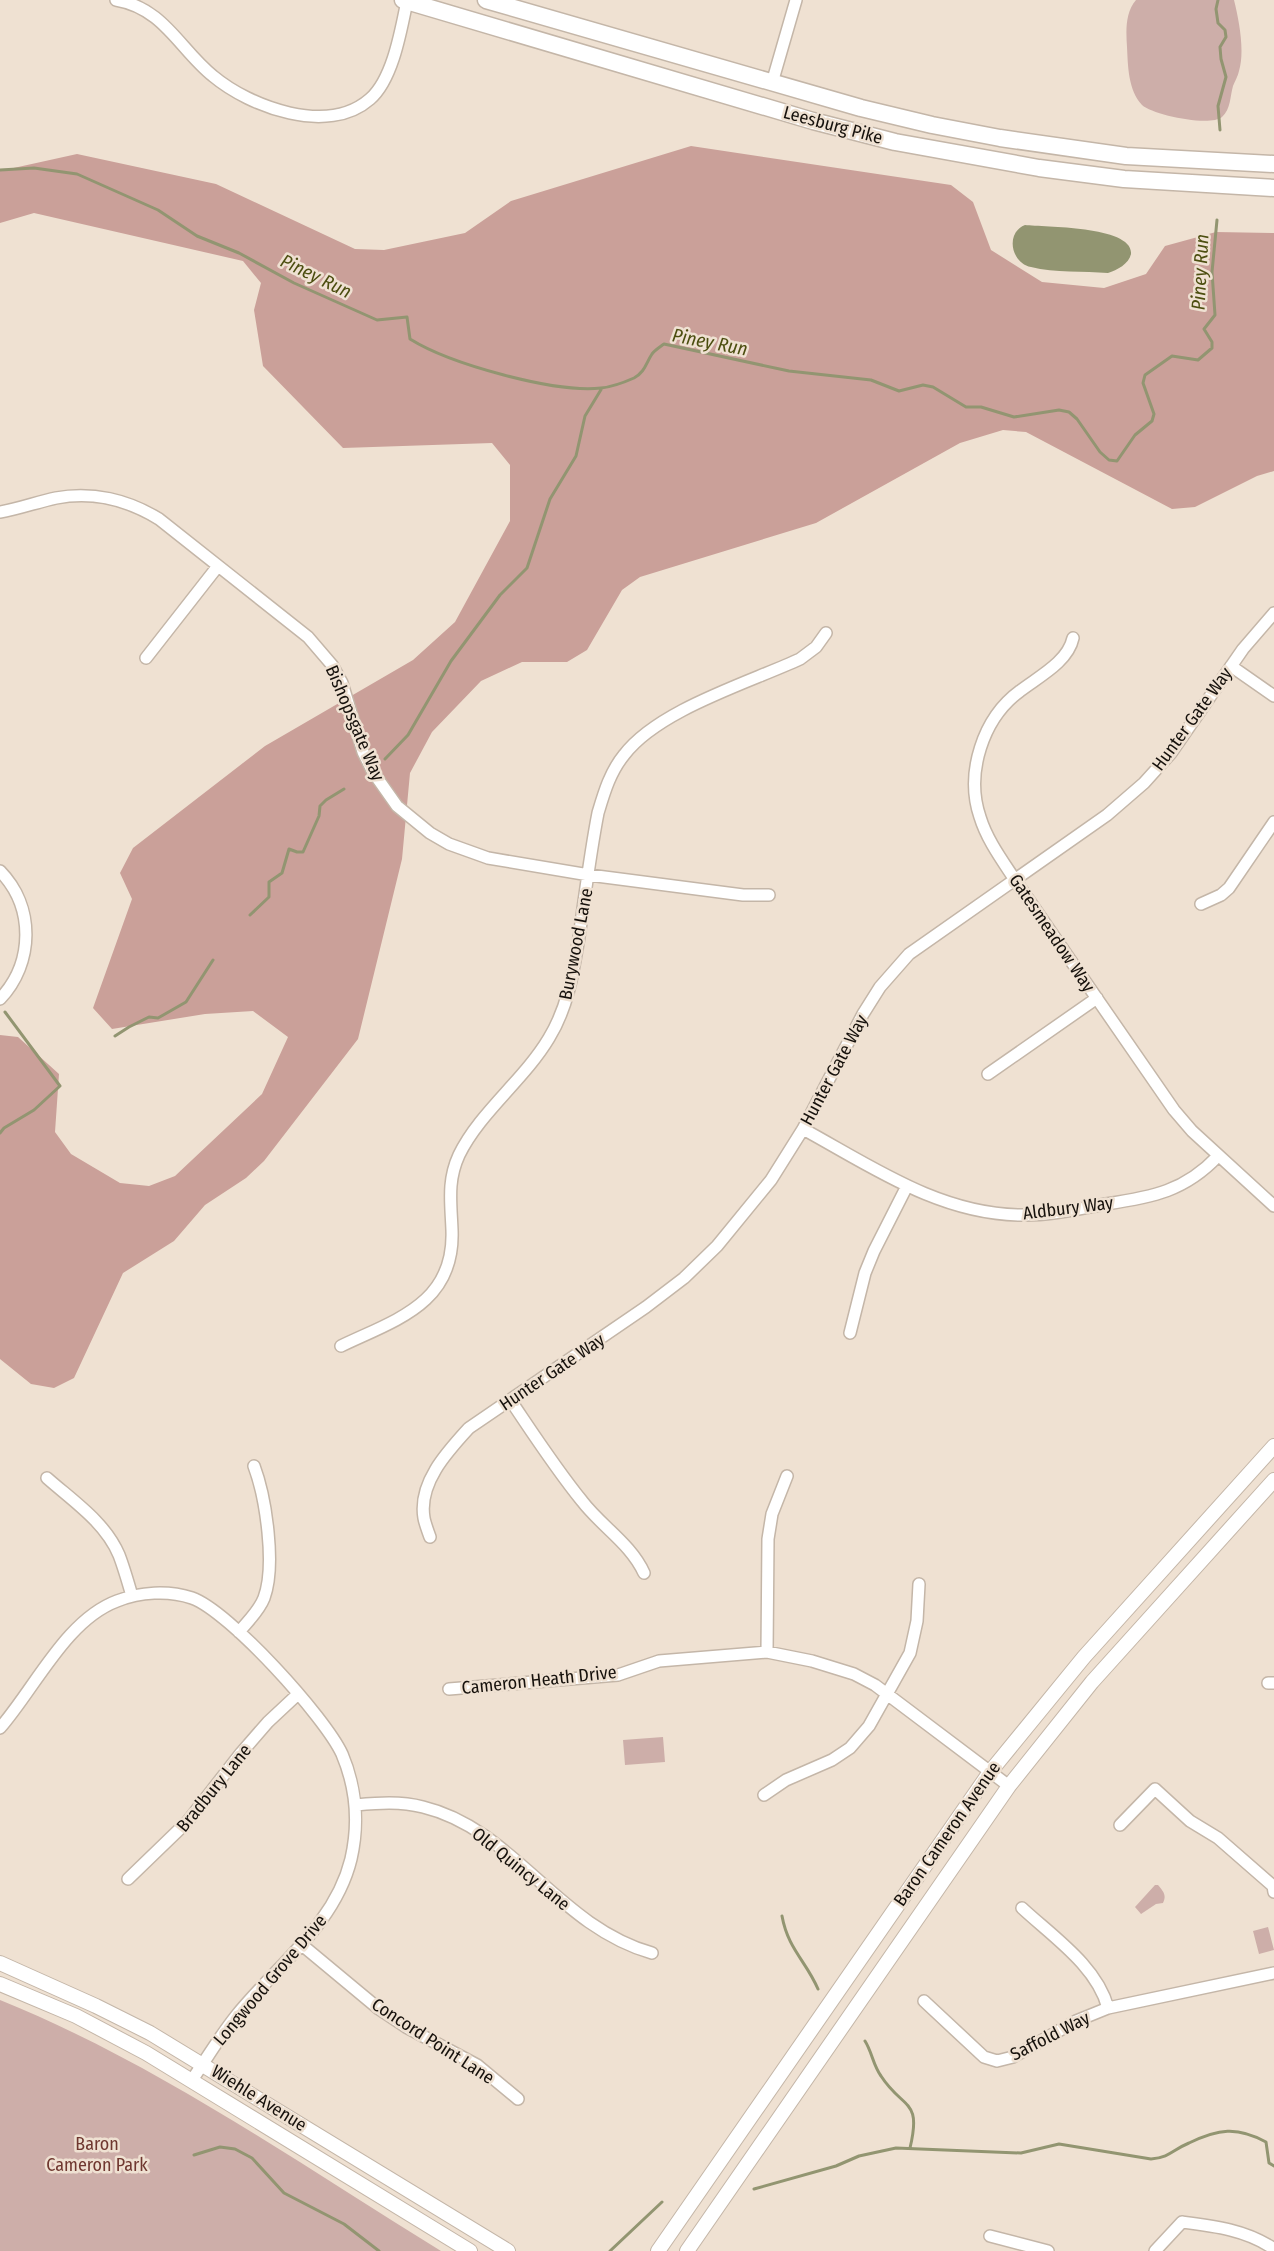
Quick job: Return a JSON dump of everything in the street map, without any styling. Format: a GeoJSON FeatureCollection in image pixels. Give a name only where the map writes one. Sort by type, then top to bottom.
{"type":"FeatureCollection","features":[{"type":"Feature","properties":{"kind":"highway","name":"Leesburg Pike"},"geometry":{"type":"LineString","coordinates":[[405,0],[813,121],[895,142],[1003,162],[1114,178],[1274,188]]}},
{"type":"Feature","properties":{"kind":"highway","name":"Leesburg Pike"},"geometry":{"type":"LineString","coordinates":[[486,0],[897,118],[1000,138],[1126,156],[1274,164]]}},
{"type":"Feature","properties":{"kind":"main road","name":"Baron Cameron Avenue"},"geometry":{"type":"LineString","coordinates":[[658,2251],[990,1772],[1072,1670],[1274,1446]]}},
{"type":"Feature","properties":{"kind":"main road","name":"Baron Cameron Avenue"},"geometry":{"type":"LineString","coordinates":[[687,2251],[1008,1786],[1092,1682],[1274,1480]]}},
{"type":"Feature","properties":{"kind":"main road","name":"Wiehle Avenue"},"geometry":{"type":"LineString","coordinates":[[0,1963],[96,2006],[204,2063],[508,2251]]}},
{"type":"Feature","properties":{"kind":"main road","name":"Wiehle Avenue"},"geometry":{"type":"LineString","coordinates":[[0,1984],[76,2016],[192,2080],[470,2251]]}},
{"type":"Feature","properties":{"kind":"street"},"geometry":{"type":"LineString","coordinates":[[116,0],[142,9],[158,20],[176,35],[210,75],[230,90],[259,104],[297,114],[328,117],[352,112],[371,99],[384,82],[392,59],[405,0]]}},
{"type":"Feature","properties":{"kind":"street"},"geometry":{"type":"LineString","coordinates":[[772,83],[796,0]]}},
{"type":"Feature","properties":{"kind":"street","name":"Bishopsgate Way"},"geometry":{"type":"LineString","coordinates":[[0,512],[56,498],[75,496],[114,499],[132,505],[159,519],[308,637],[321,650],[342,684],[363,752],[385,791],[412,820],[448,844],[488,858],[589,875],[744,895],[769,895]]}},
{"type":"Feature","properties":{"kind":"street"},"geometry":{"type":"LineString","coordinates":[[146,658],[218,566]]}},
{"type":"Feature","properties":{"kind":"street","name":"Hunter Gate Way"},"geometry":{"type":"LineString","coordinates":[[430,1537],[424,1518],[424,1496],[434,1472],[448,1450],[469,1428],[605,1337],[684,1278],[718,1246],[771,1180],[803,1129],[880,988],[909,954],[1107,815],[1144,783],[1171,753],[1231,666],[1274,613]]}},
{"type":"Feature","properties":{"kind":"street","name":"Burywood Lane"},"geometry":{"type":"LineString","coordinates":[[341,1346],[402,1319],[415,1310],[426,1300],[443,1275],[452,1246],[450,1190],[455,1164],[484,1120],[538,1056],[561,1015],[572,980],[596,822],[606,787],[619,762],[635,742],[664,720],[800,659],[816,647],[826,634]]}},
{"type":"Feature","properties":{"kind":"street","name":"Gatesmeadow Way"},"geometry":{"type":"LineString","coordinates":[[1073,638],[1071,645],[1060,660],[1017,693],[999,712],[987,730],[978,754],[974,786],[979,816],[990,842],[1015,880],[1174,1110],[1218,1156],[1274,1206]]}},
{"type":"Feature","properties":{"kind":"street"},"geometry":{"type":"LineString","coordinates":[[1231,666],[1274,696]]}},
{"type":"Feature","properties":{"kind":"street"},"geometry":{"type":"LineString","coordinates":[[1200,904],[1220,895],[1229,888],[1274,822]]}},
{"type":"Feature","properties":{"kind":"street"},"geometry":{"type":"LineString","coordinates":[[0,871],[19,899],[26,926],[26,941],[18,973],[0,998]]}},
{"type":"Feature","properties":{"kind":"street"},"geometry":{"type":"LineString","coordinates":[[988,1074],[1097,998]]}},
{"type":"Feature","properties":{"kind":"street","name":"Aldbury Way"},"geometry":{"type":"LineString","coordinates":[[803,1129],[907,1186],[933,1198],[975,1210],[1021,1215],[1051,1214],[1163,1193],[1193,1178],[1218,1156]]}},
{"type":"Feature","properties":{"kind":"street"},"geometry":{"type":"LineString","coordinates":[[850,1333],[865,1273],[907,1186]]}},
{"type":"Feature","properties":{"kind":"street"},"geometry":{"type":"LineString","coordinates":[[511,1401],[582,1502],[637,1558],[644,1573]]}},
{"type":"Feature","properties":{"kind":"street"},"geometry":{"type":"LineString","coordinates":[[239,1632],[261,1606],[269,1580],[269,1547],[263,1496],[254,1466]]}},
{"type":"Feature","properties":{"kind":"street"},"geometry":{"type":"LineString","coordinates":[[767,1652],[768,1540],[772,1514],[786,1476]]}},
{"type":"Feature","properties":{"kind":"street"},"geometry":{"type":"LineString","coordinates":[[47,1478],[88,1513],[109,1536],[119,1555],[132,1596]]}},
{"type":"Feature","properties":{"kind":"street"},"geometry":{"type":"LineString","coordinates":[[764,1795],[786,1780],[832,1760],[850,1748],[870,1726],[910,1653],[917,1621],[919,1584]]}},
{"type":"Feature","properties":{"kind":"street","name":"Longwood Grove Drive"},"geometry":{"type":"LineString","coordinates":[[0,1728],[78,1624],[102,1608],[132,1596],[163,1593],[193,1599],[220,1615],[239,1632],[320,1719],[342,1754],[349,1773],[355,1805],[354,1841],[344,1879],[324,1917],[236,2016],[192,2080]]}},
{"type":"Feature","properties":{"kind":"street","name":"Cameron Heath Drive"},"geometry":{"type":"LineString","coordinates":[[449,1689],[618,1675],[659,1661],[767,1652],[812,1661],[854,1674],[888,1693],[1008,1786]]}},
{"type":"Feature","properties":{"kind":"street","name":"Bradbury Lane"},"geometry":{"type":"LineString","coordinates":[[128,1879],[182,1828],[241,1753],[268,1722],[298,1694]]}},
{"type":"Feature","properties":{"kind":"street"},"geometry":{"type":"LineString","coordinates":[[1120,1825],[1155,1789],[1190,1821],[1218,1838],[1273,1886],[1274,1892]]}},
{"type":"Feature","properties":{"kind":"street","name":"Old Quincy Lane"},"geometry":{"type":"LineString","coordinates":[[355,1805],[403,1803],[441,1813],[460,1821],[497,1845],[551,1894],[598,1929],[614,1940],[652,1953]]}},
{"type":"Feature","properties":{"kind":"street","name":"Saffold Way"},"geometry":{"type":"LineString","coordinates":[[1022,1908],[1091,1974],[1108,2008]]}},
{"type":"Feature","properties":{"kind":"street","name":"Concord Point Lane"},"geometry":{"type":"LineString","coordinates":[[302,1944],[380,2009],[406,2027],[477,2065],[518,2099]]}},
{"type":"Feature","properties":{"kind":"street","name":"Saffold Way"},"geometry":{"type":"LineString","coordinates":[[924,2002],[984,2057],[997,2061],[1013,2057],[1076,2021],[1108,2008],[1274,1973]]}},
{"type":"Feature","properties":{"kind":"street"},"geometry":{"type":"LineString","coordinates":[[1155,2251],[1182,2222],[1222,2227],[1262,2240],[1274,2249]]}},
{"type":"Feature","properties":{"kind":"street"},"geometry":{"type":"LineString","coordinates":[[990,2236],[1048,2251]]}},
{"type":"Feature","properties":{"kind":"green space"},"geometry":{"type":"Polygon","coordinates":[[[1136,0],[1234,0],[1241,36],[1241,63],[1233,86],[1229,106],[1222,117],[1206,121],[1169,116],[1148,109],[1137,99],[1131,85],[1126,35],[1128,16],[1136,0]]]}},
{"type":"Feature","properties":{"kind":"green space"},"geometry":{"type":"Polygon","coordinates":[[[663,1737],[665,1762],[625,1765],[623,1740],[663,1737]]]}},
{"type":"Feature","properties":{"kind":"green space"},"geometry":{"type":"Polygon","coordinates":[[[1155,1885],[1158,1885],[1164,1893],[1163,1903],[1156,1904],[1141,1914],[1135,1907],[1155,1885]]]}},
{"type":"Feature","properties":{"kind":"green space"},"geometry":{"type":"Polygon","coordinates":[[[1268,1927],[1274,1950],[1259,1954],[1253,1931],[1268,1927]]]}},
{"type":"Feature","properties":{"kind":"green space","name":"Baron Cameron Park"},"geometry":{"type":"Polygon","coordinates":[[[0,2000],[58,2025],[115,2053],[170,2084],[225,2116],[441,2251],[0,2251],[0,2000]]]}},
{"type":"Feature","properties":{"kind":"shaded area"},"geometry":{"type":"Polygon","coordinates":[[[691,146],[951,185],[973,202],[991,250],[1042,282],[1104,288],[1146,274],[1165,246],[1216,232],[1274,233],[1274,471],[1257,476],[1195,507],[1172,509],[1026,432],[1003,430],[960,443],[816,523],[640,577],[622,590],[587,650],[567,662],[522,662],[481,681],[432,732],[410,773],[402,859],[358,1039],[264,1161],[246,1178],[205,1205],[174,1241],[123,1273],[74,1378],[54,1388],[31,1384],[0,1359],[0,1035],[18,1037],[59,1074],[55,1132],[71,1154],[120,1183],[149,1186],[175,1176],[262,1094],[288,1037],[253,1011],[205,1014],[112,1029],[93,1008],[132,899],[120,873],[133,848],[265,746],[413,660],[455,622],[510,521],[510,465],[492,443],[343,448],[263,366],[254,310],[261,283],[243,261],[34,213],[0,223],[0,171],[77,154],[216,184],[355,249],[384,250],[465,233],[511,201],[691,146]]]}},
{"type":"Feature","properties":{"kind":"shaded area"},"geometry":{"type":"Polygon","coordinates":[[[1025,225],[1104,233],[1118,238],[1128,245],[1131,254],[1130,258],[1125,264],[1108,273],[1060,271],[1031,267],[1019,260],[1013,248],[1015,234],[1025,225]]]}},
{"type":"Feature","properties":{"kind":"waterway","name":"Piney Run"},"geometry":{"type":"LineString","coordinates":[[1218,0],[1216,9],[1218,23],[1225,30],[1226,37],[1220,47],[1226,77],[1218,106],[1220,130]]}},
{"type":"Feature","properties":{"kind":"waterway","name":"Piney Run"},"geometry":{"type":"LineString","coordinates":[[0,170],[34,168],[77,174],[158,210],[197,236],[239,253],[294,283],[377,320],[407,317],[410,339],[450,358],[503,375],[557,386],[601,388],[622,383],[638,376],[652,354],[664,344],[789,371],[871,380],[899,391],[923,385],[933,387],[966,407],[981,407],[1014,417],[1059,410],[1069,412],[1077,419],[1100,452],[1109,460],[1117,461],[1135,435],[1152,421],[1154,414],[1143,383],[1145,375],[1172,356],[1198,360],[1212,348],[1212,342],[1204,329],[1215,315],[1212,272],[1217,220]]}},
{"type":"Feature","properties":{"kind":"waterway"},"geometry":{"type":"LineString","coordinates":[[385,759],[408,735],[451,661],[500,595],[527,568],[550,499],[576,456],[585,416],[602,388]]}},
{"type":"Feature","properties":{"kind":"waterway"},"geometry":{"type":"LineString","coordinates":[[250,915],[269,897],[269,882],[282,873],[289,849],[303,852],[319,816],[320,806],[344,789]]}},
{"type":"Feature","properties":{"kind":"waterway"},"geometry":{"type":"LineString","coordinates":[[115,1036],[149,1017],[158,1018],[186,1002],[213,960]]}},
{"type":"Feature","properties":{"kind":"waterway"},"geometry":{"type":"LineString","coordinates":[[0,1133],[4,1128],[34,1110],[60,1086],[5,1012]]}},
{"type":"Feature","properties":{"kind":"waterway"},"geometry":{"type":"LineString","coordinates":[[782,1916],[788,1937],[818,1989]]}},
{"type":"Feature","properties":{"kind":"waterway"},"geometry":{"type":"LineString","coordinates":[[865,2041],[881,2076],[912,2112],[914,2120],[910,2148]]}},
{"type":"Feature","properties":{"kind":"waterway"},"geometry":{"type":"LineString","coordinates":[[754,2189],[836,2166],[859,2156],[896,2148],[1021,2153],[1059,2144],[1151,2159],[1167,2155],[1199,2138],[1228,2131],[1246,2133],[1266,2142],[1269,2163],[1274,2166]]}},
{"type":"Feature","properties":{"kind":"waterway"},"geometry":{"type":"LineString","coordinates":[[194,2155],[220,2147],[235,2149],[252,2158],[284,2193],[344,2224],[379,2251]]}},
{"type":"Feature","properties":{"kind":"waterway"},"geometry":{"type":"LineString","coordinates":[[610,2251],[662,2202]]}}]}
